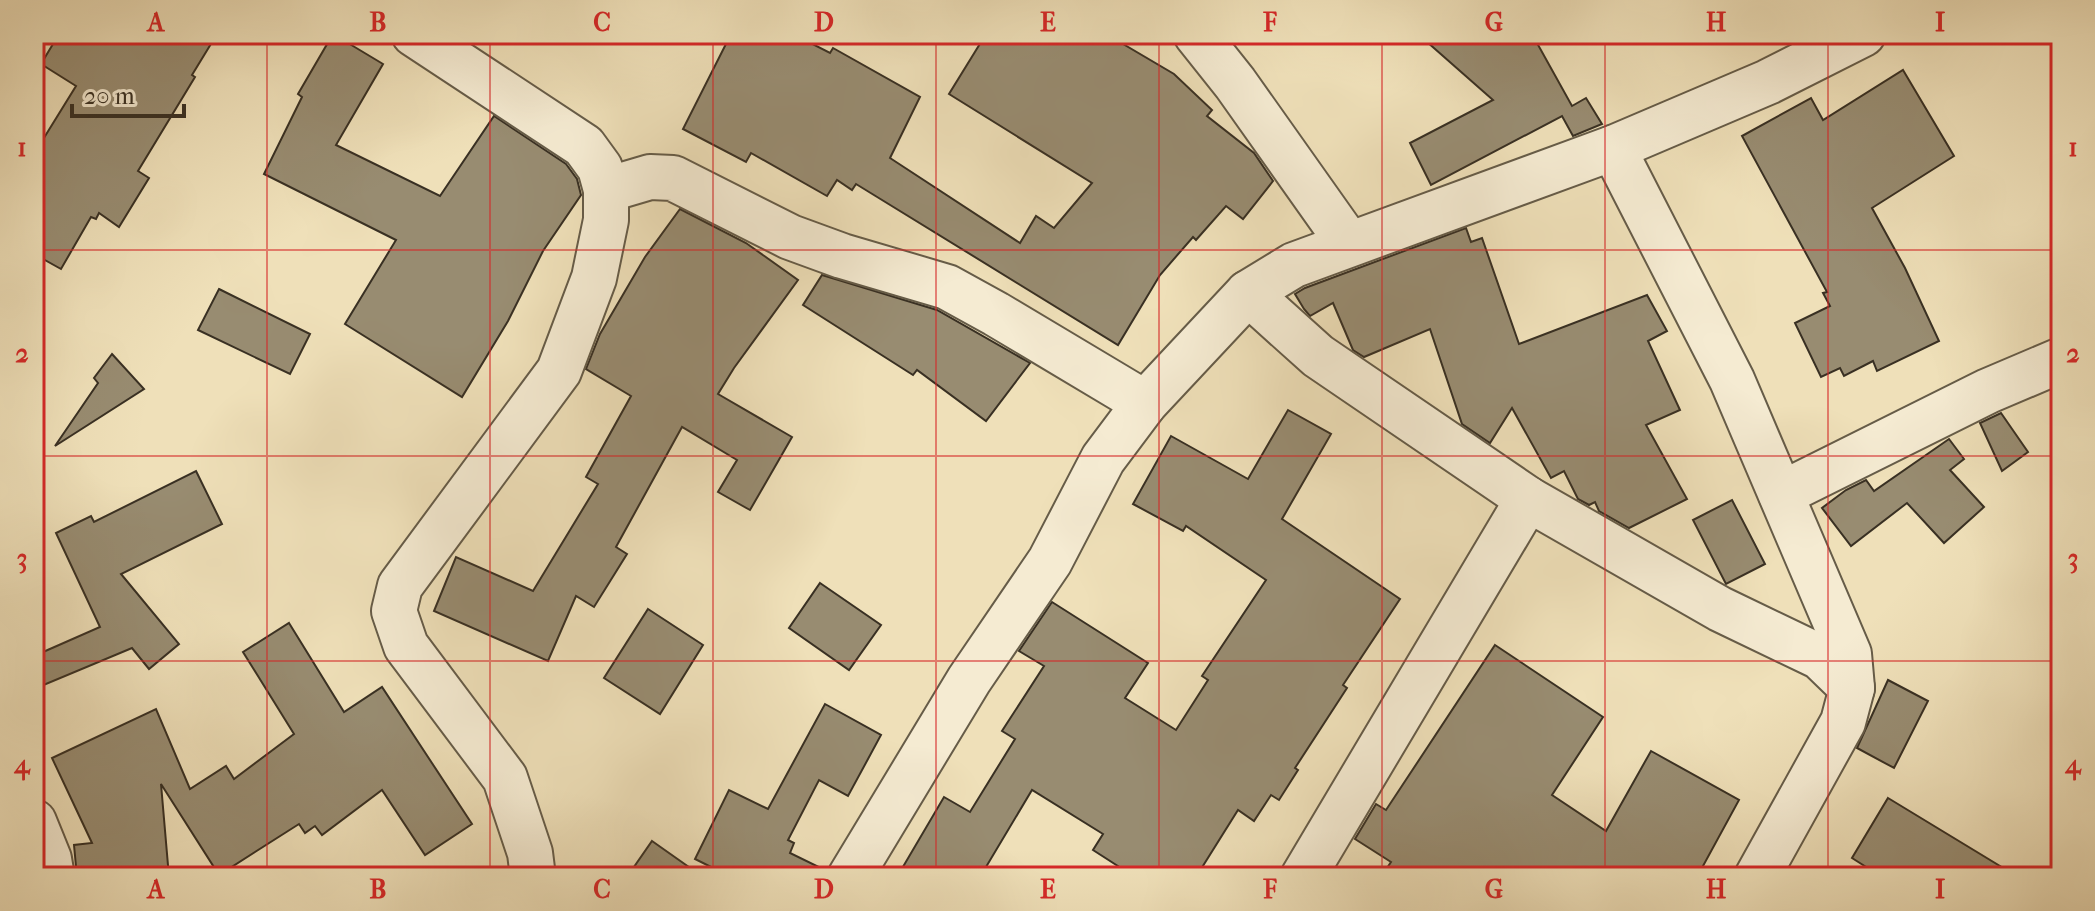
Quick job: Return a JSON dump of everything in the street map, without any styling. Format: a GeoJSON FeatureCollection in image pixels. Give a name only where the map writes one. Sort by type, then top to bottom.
{"type":"FeatureCollection","features":[{"type":"Feature","properties":{"kind":"street"},"geometry":{"type":"LineString","coordinates":[[414,34],[584,146],[600,168],[606,190],[606,220],[594,278],[559,371],[400,586],[394,611],[406,646],[505,778],[530,853],[533,877]]}},
{"type":"Feature","properties":{"kind":"street"},"geometry":{"type":"LineString","coordinates":[[1196,34],[1235,83],[1349,244]]}},
{"type":"Feature","properties":{"kind":"street"},"geometry":{"type":"LineString","coordinates":[[850,877],[969,680],[1050,561],[1103,459],[1145,403],[1248,293],[1294,265],[1613,148],[1768,82],[1863,34]]}},
{"type":"Feature","properties":{"kind":"street"},"geometry":{"type":"LineString","coordinates":[[1613,148],[1732,380],[1849,654],[1852,688],[1843,722],[1757,877]]}},
{"type":"Feature","properties":{"kind":"street"},"geometry":{"type":"LineString","coordinates":[[606,190],[650,177],[673,178],[790,237],[947,287],[1145,403]]}},
{"type":"Feature","properties":{"kind":"street"},"geometry":{"type":"LineString","coordinates":[[1248,293],[1318,356],[1528,499],[1720,609],[1820,657],[1852,688]]}},
{"type":"Feature","properties":{"kind":"street"},"geometry":{"type":"LineString","coordinates":[[1781,494],[1988,391],[2061,360]]}},
{"type":"Feature","properties":{"kind":"street"},"geometry":{"type":"LineString","coordinates":[[1303,877],[1528,499]]}},
{"type":"Feature","properties":{"kind":"street"},"geometry":{"type":"LineString","coordinates":[[34,822],[49,859],[52,877]]}},
{"type":"Feature","properties":{"kind":"building"},"geometry":{"type":"Polygon","coordinates":[[[59,34],[217,34],[192,75],[195,77],[138,171],[149,178],[119,227],[99,213],[96,219],[91,217],[61,269],[34,254],[34,154],[76,86],[41,64],[59,34]]]}},
{"type":"Feature","properties":{"kind":"building"},"geometry":{"type":"Polygon","coordinates":[[[333,34],[383,64],[336,145],[440,196],[494,116],[566,164],[577,179],[581,195],[543,251],[508,321],[462,397],[345,324],[396,240],[264,174],[302,97],[298,94],[333,34]]]}},
{"type":"Feature","properties":{"kind":"building"},"geometry":{"type":"Polygon","coordinates":[[[731,34],[793,34],[830,53],[833,48],[920,97],[890,158],[1020,243],[1036,216],[1054,228],[1092,183],[949,94],[986,34],[1106,34],[1174,74],[1212,110],[1207,116],[1254,153],[1273,181],[1243,219],[1226,206],[1196,240],[1193,237],[1160,275],[1118,345],[856,184],[852,190],[837,180],[827,196],[751,153],[746,162],[683,129],[731,34]]]}},
{"type":"Feature","properties":{"kind":"building"},"geometry":{"type":"Polygon","coordinates":[[[1418,34],[1532,34],[1572,106],[1586,98],[1602,124],[1573,136],[1562,116],[1431,185],[1410,143],[1493,100],[1418,34]]]}},
{"type":"Feature","properties":{"kind":"building"},"geometry":{"type":"Polygon","coordinates":[[[1903,70],[1954,156],[1872,208],[1905,268],[1939,341],[1877,371],[1873,361],[1844,376],[1840,368],[1821,377],[1795,323],[1830,306],[1823,293],[1827,292],[1742,136],[1811,98],[1823,120],[1903,70]]]}},
{"type":"Feature","properties":{"kind":"building"},"geometry":{"type":"Polygon","coordinates":[[[680,209],[746,243],[798,280],[718,394],[792,437],[750,510],[718,492],[737,460],[682,427],[616,547],[627,554],[594,607],[576,596],[548,661],[434,611],[456,557],[533,591],[598,484],[586,477],[631,396],[586,369],[600,334],[645,257],[680,209]]]}},
{"type":"Feature","properties":{"kind":"building"},"geometry":{"type":"Polygon","coordinates":[[[1466,228],[1471,242],[1482,238],[1519,344],[1647,295],[1667,331],[1648,341],[1680,410],[1646,425],[1687,499],[1629,528],[1599,511],[1595,502],[1589,505],[1578,499],[1564,471],[1551,478],[1512,408],[1490,443],[1462,424],[1430,329],[1364,357],[1353,350],[1333,303],[1310,316],[1295,294],[1466,228]]]}},
{"type":"Feature","properties":{"kind":"building"},"geometry":{"type":"Polygon","coordinates":[[[822,275],[937,310],[1030,363],[986,421],[917,370],[913,375],[803,305],[822,275]]]}},
{"type":"Feature","properties":{"kind":"building"},"geometry":{"type":"Polygon","coordinates":[[[219,289],[310,334],[290,374],[198,330],[219,289]]]}},
{"type":"Feature","properties":{"kind":"building"},"geometry":{"type":"Polygon","coordinates":[[[112,354],[144,389],[55,446],[98,383],[94,378],[112,354]]]}},
{"type":"Feature","properties":{"kind":"building"},"geometry":{"type":"Polygon","coordinates":[[[1288,410],[1331,434],[1282,519],[1400,599],[1343,685],[1347,688],[1295,768],[1298,770],[1279,800],[1271,795],[1254,821],[1238,810],[1196,877],[1135,877],[1093,850],[1103,834],[1032,790],[980,877],[897,877],[944,797],[970,812],[1015,739],[1002,731],[1044,666],[1019,651],[1052,602],[1148,663],[1125,698],[1176,730],[1208,680],[1202,676],[1266,580],[1186,526],[1183,531],[1133,504],[1171,436],[1248,479],[1288,410]]]}},
{"type":"Feature","properties":{"kind":"building"},"geometry":{"type":"Polygon","coordinates":[[[2001,413],[2028,452],[2002,471],[1980,423],[2001,413]]]}},
{"type":"Feature","properties":{"kind":"building"},"geometry":{"type":"Polygon","coordinates":[[[1949,439],[1964,459],[1950,470],[1984,507],[1944,543],[1907,503],[1851,546],[1822,508],[1866,480],[1874,491],[1949,439]]]}},
{"type":"Feature","properties":{"kind":"building"},"geometry":{"type":"Polygon","coordinates":[[[196,471],[222,524],[121,574],[179,644],[149,669],[132,648],[34,689],[34,656],[100,627],[56,533],[91,516],[94,522],[196,471]]]}},
{"type":"Feature","properties":{"kind":"building"},"geometry":{"type":"Polygon","coordinates":[[[1732,500],[1765,564],[1726,584],[1693,520],[1732,500]]]}},
{"type":"Feature","properties":{"kind":"building"},"geometry":{"type":"Polygon","coordinates":[[[820,583],[881,625],[849,670],[789,628],[820,583]]]}},
{"type":"Feature","properties":{"kind":"building"},"geometry":{"type":"Polygon","coordinates":[[[648,609],[703,645],[660,714],[604,678],[648,609]]]}},
{"type":"Feature","properties":{"kind":"building"},"geometry":{"type":"Polygon","coordinates":[[[289,623],[344,712],[382,687],[472,824],[425,855],[382,790],[322,835],[315,826],[305,833],[299,824],[219,875],[161,784],[169,877],[77,877],[74,845],[92,843],[52,758],[156,709],[190,789],[226,766],[234,779],[294,734],[243,652],[289,623]]]}},
{"type":"Feature","properties":{"kind":"building"},"geometry":{"type":"Polygon","coordinates":[[[1495,645],[1603,717],[1552,795],[1606,831],[1651,751],[1739,800],[1697,877],[1381,877],[1391,862],[1355,839],[1376,804],[1386,810],[1495,645]]]}},
{"type":"Feature","properties":{"kind":"building"},"geometry":{"type":"Polygon","coordinates":[[[1888,680],[1928,701],[1894,768],[1857,748],[1888,680]]]}},
{"type":"Feature","properties":{"kind":"building"},"geometry":{"type":"Polygon","coordinates":[[[825,704],[881,735],[848,796],[819,780],[788,840],[794,843],[790,853],[827,871],[825,877],[731,877],[695,859],[729,790],[768,809],[825,704]]]}},
{"type":"Feature","properties":{"kind":"building"},"geometry":{"type":"Polygon","coordinates":[[[1888,798],[2018,877],[1882,877],[1852,858],[1888,798]]]}},
{"type":"Feature","properties":{"kind":"building"},"geometry":{"type":"Polygon","coordinates":[[[652,841],[703,877],[627,877],[652,841]]]}}]}
